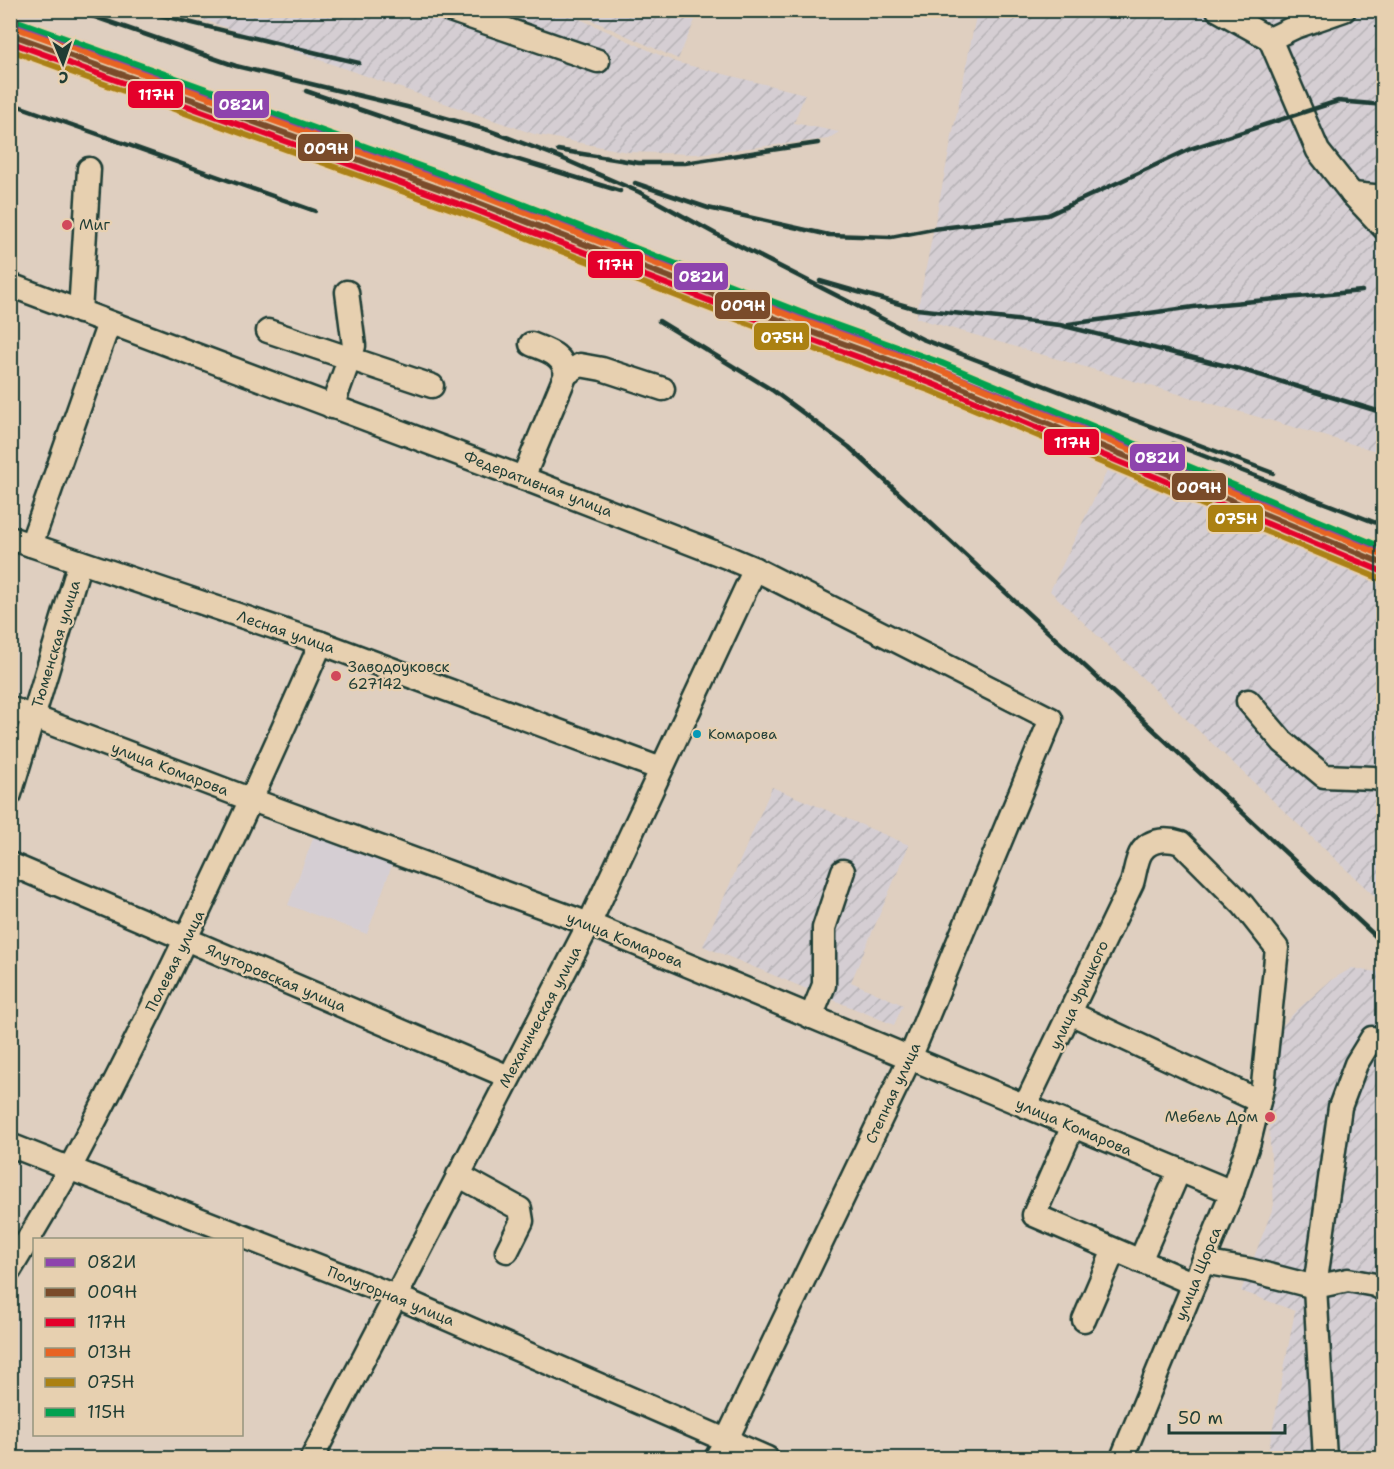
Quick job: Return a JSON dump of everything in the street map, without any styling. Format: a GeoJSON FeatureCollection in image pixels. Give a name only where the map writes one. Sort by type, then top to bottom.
{"type":"FeatureCollection","features":[{"type":"Feature","properties":{"kind":"street"},"geometry":{"type":"LineString","coordinates":[[450,10],[598,61]]}},
{"type":"Feature","properties":{"kind":"street"},"geometry":{"type":"LineString","coordinates":[[1218,10],[1270,39],[1318,151],[1383,228]]}},
{"type":"Feature","properties":{"kind":"street"},"geometry":{"type":"LineString","coordinates":[[1270,39],[1295,27],[1344,10]]}},
{"type":"Feature","properties":{"kind":"street"},"geometry":{"type":"LineString","coordinates":[[81,312],[89,169]]}},
{"type":"Feature","properties":{"kind":"street"},"geometry":{"type":"LineString","coordinates":[[1352,194],[1383,197]]}},
{"type":"Feature","properties":{"kind":"street","name":"Федеративная улица"},"geometry":{"type":"LineString","coordinates":[[10,285],[522,478],[755,569],[1051,718]]}},
{"type":"Feature","properties":{"kind":"street"},"geometry":{"type":"LineString","coordinates":[[332,407],[355,341],[347,292]]}},
{"type":"Feature","properties":{"kind":"street"},"geometry":{"type":"LineString","coordinates":[[21,542],[109,323]]}},
{"type":"Feature","properties":{"kind":"street"},"geometry":{"type":"LineString","coordinates":[[268,331],[432,386]]}},
{"type":"Feature","properties":{"kind":"street"},"geometry":{"type":"LineString","coordinates":[[522,478],[566,375],[565,365],[557,355],[531,344]]}},
{"type":"Feature","properties":{"kind":"street"},"geometry":{"type":"LineString","coordinates":[[566,375],[580,365],[602,369],[663,389]]}},
{"type":"Feature","properties":{"kind":"street","name":"Лесная улица"},"geometry":{"type":"LineString","coordinates":[[21,542],[321,643],[661,769]]}},
{"type":"Feature","properties":{"kind":"street","name":"Тюменская улица"},"geometry":{"type":"LineString","coordinates":[[10,794],[80,562]]}},
{"type":"Feature","properties":{"kind":"street","name":"Механическая улица"},"geometry":{"type":"LineString","coordinates":[[312,1458],[589,924],[755,569]]}},
{"type":"Feature","properties":{"kind":"street","name":"Полевая улица"},"geometry":{"type":"LineString","coordinates":[[10,1270],[69,1169],[186,940],[252,800],[321,643]]}},
{"type":"Feature","properties":{"kind":"street"},"geometry":{"type":"LineString","coordinates":[[1248,700],[1283,742],[1324,776],[1383,780]]}},
{"type":"Feature","properties":{"kind":"street","name":"улица Комарова"},"geometry":{"type":"LineString","coordinates":[[10,708],[589,924],[1232,1192]]}},
{"type":"Feature","properties":{"kind":"street","name":"Степная улица"},"geometry":{"type":"LineString","coordinates":[[721,1450],[910,1058],[1051,718]]}},
{"type":"Feature","properties":{"kind":"street","name":"улица Урицкого"},"geometry":{"type":"LineString","coordinates":[[1025,1107],[1132,883],[1142,850],[1155,842],[1168,839],[1181,843],[1243,905],[1276,948],[1261,1093]]}},
{"type":"Feature","properties":{"kind":"street","name":"Ялуторовская улица"},"geometry":{"type":"LineString","coordinates":[[10,864],[509,1077]]}},
{"type":"Feature","properties":{"kind":"street"},"geometry":{"type":"LineString","coordinates":[[812,1017],[824,985],[824,928],[843,872]]}},
{"type":"Feature","properties":{"kind":"street"},"geometry":{"type":"LineString","coordinates":[[1070,1013],[1261,1093]]}},
{"type":"Feature","properties":{"kind":"street"},"geometry":{"type":"LineString","coordinates":[[1326,1458],[1315,1287],[1340,1107],[1356,1064],[1372,1038]]}},
{"type":"Feature","properties":{"kind":"street","name":"улица Щорса"},"geometry":{"type":"LineString","coordinates":[[1122,1458],[1232,1192],[1249,1142],[1261,1093]]}},
{"type":"Feature","properties":{"kind":"street"},"geometry":{"type":"LineString","coordinates":[[1073,1126],[1034,1215],[1194,1284]]}},
{"type":"Feature","properties":{"kind":"street","name":"Полугорная улица"},"geometry":{"type":"LineString","coordinates":[[10,1145],[395,1296],[721,1450],[767,1458]]}},
{"type":"Feature","properties":{"kind":"street"},"geometry":{"type":"LineString","coordinates":[[1140,1261],[1179,1171]]}},
{"type":"Feature","properties":{"kind":"street"},"geometry":{"type":"LineString","coordinates":[[458,1175],[520,1209],[522,1221],[507,1251]]}},
{"type":"Feature","properties":{"kind":"street"},"geometry":{"type":"LineString","coordinates":[[1084,1320],[1114,1250]]}},
{"type":"Feature","properties":{"kind":"street"},"geometry":{"type":"LineString","coordinates":[[1203,1262],[1249,1270],[1315,1287],[1348,1281],[1375,1286],[1383,1290]]}},
{"type":"Feature","properties":{"kind":"shaded area"},"geometry":{"type":"Polygon","coordinates":[[[178,11],[562,11],[675,62],[805,94],[794,123],[839,132],[828,139],[696,154],[628,152],[534,134],[178,11]]]}},
{"type":"Feature","properties":{"kind":"shaded area"},"geometry":{"type":"Polygon","coordinates":[[[572,11],[699,11],[678,59],[572,11]]]}},
{"type":"Feature","properties":{"kind":"shaded area"},"geometry":{"type":"Polygon","coordinates":[[[977,11],[1383,11],[1383,453],[916,318],[977,11]]]}},
{"type":"Feature","properties":{"kind":"shaded area"},"geometry":{"type":"Polygon","coordinates":[[[1109,467],[1383,586],[1383,904],[1050,591],[1109,467]]]}},
{"type":"Feature","properties":{"kind":"shaded area"},"geometry":{"type":"Polygon","coordinates":[[[772,787],[909,845],[851,982],[903,1005],[894,1025],[703,946],[772,787]]]}},
{"type":"Feature","properties":{"kind":"shaded area"},"geometry":{"type":"Polygon","coordinates":[[[314,836],[392,865],[367,934],[288,905],[314,836]]]}},
{"type":"Feature","properties":{"kind":"shaded area"},"geometry":{"type":"Polygon","coordinates":[[[1352,968],[1383,973],[1383,1458],[1267,1458],[1295,1311],[1241,1291],[1274,1205],[1266,1081],[1275,1034],[1294,1013],[1331,980],[1352,968]]]}},
{"type":"Feature","properties":{"kind":"railway"},"geometry":{"type":"LineString","coordinates":[[75,10],[236,66],[407,107],[488,130],[559,157],[639,192],[714,233],[922,339],[1273,473]]}},
{"type":"Feature","properties":{"kind":"railway"},"geometry":{"type":"LineString","coordinates":[[138,10],[359,63]]}},
{"type":"Feature","properties":{"kind":"railway"},"geometry":{"type":"LineString","coordinates":[[306,91],[408,126],[620,191]]}},
{"type":"Feature","properties":{"kind":"railway"},"geometry":{"type":"LineString","coordinates":[[635,183],[708,208],[829,235],[891,237],[933,229],[1048,215],[1190,149],[1338,101],[1384,105]]}},
{"type":"Feature","properties":{"kind":"railway"},"geometry":{"type":"LineString","coordinates":[[10,103],[315,211]]}},
{"type":"Feature","properties":{"kind":"railway"},"geometry":{"type":"LineString","coordinates":[[558,150],[639,163],[685,163],[818,143]]}},
{"type":"Feature","properties":{"kind":"railway"},"geometry":{"type":"LineString","coordinates":[[820,281],[917,309],[1060,325],[1243,370],[1384,413]]}},
{"type":"Feature","properties":{"kind":"railway"},"geometry":{"type":"LineString","coordinates":[[1069,324],[1201,306],[1362,291]]}},
{"type":"Feature","properties":{"kind":"railway"},"geometry":{"type":"LineString","coordinates":[[659,321],[772,390],[849,447],[1384,944]]}},
{"type":"Feature","properties":{"kind":"railway"},"geometry":{"type":"LineString","coordinates":[[1173,444],[1384,526]]}},
{"type":"Feature","properties":{"kind":"transit line","name":"115Н"},"geometry":{"type":"LineString","coordinates":[[15,20],[481,188],[800,312],[942,363],[1384,548]]}},
{"type":"Feature","properties":{"kind":"transit line","name":"082И"},"geometry":{"type":"LineString","coordinates":[[10,22],[370,151],[663,261],[1144,452],[1384,551]]}},
{"type":"Feature","properties":{"kind":"transit line","name":"013Н"},"geometry":{"type":"LineString","coordinates":[[13,27],[479,195],[798,319],[939,370],[1384,556]]}},
{"type":"Feature","properties":{"kind":"transit line","name":"009Н"},"geometry":{"type":"LineString","coordinates":[[10,34],[476,202],[795,326],[936,377],[1384,564]]}},
{"type":"Feature","properties":{"kind":"transit line","name":"117Н"},"geometry":{"type":"LineString","coordinates":[[10,42],[473,209],[792,333],[933,384],[1381,571]]}},
{"type":"Feature","properties":{"kind":"transit line","name":"075Н"},"geometry":{"type":"LineString","coordinates":[[10,50],[471,216],[790,340],[931,391],[1378,578]]}},
{"type":"Feature","properties":{"kind":"place","name":"Миг"},"geometry":{"type":"Point","coordinates":[67,225]}},
{"type":"Feature","properties":{"kind":"place","name":"Заводоуковск 627142"},"geometry":{"type":"Point","coordinates":[336,676]}},
{"type":"Feature","properties":{"kind":"place","name":"Комарова"},"geometry":{"type":"Point","coordinates":[697,734]}},
{"type":"Feature","properties":{"kind":"place","name":"Мебель Дом"},"geometry":{"type":"Point","coordinates":[1270,1117]}}]}
